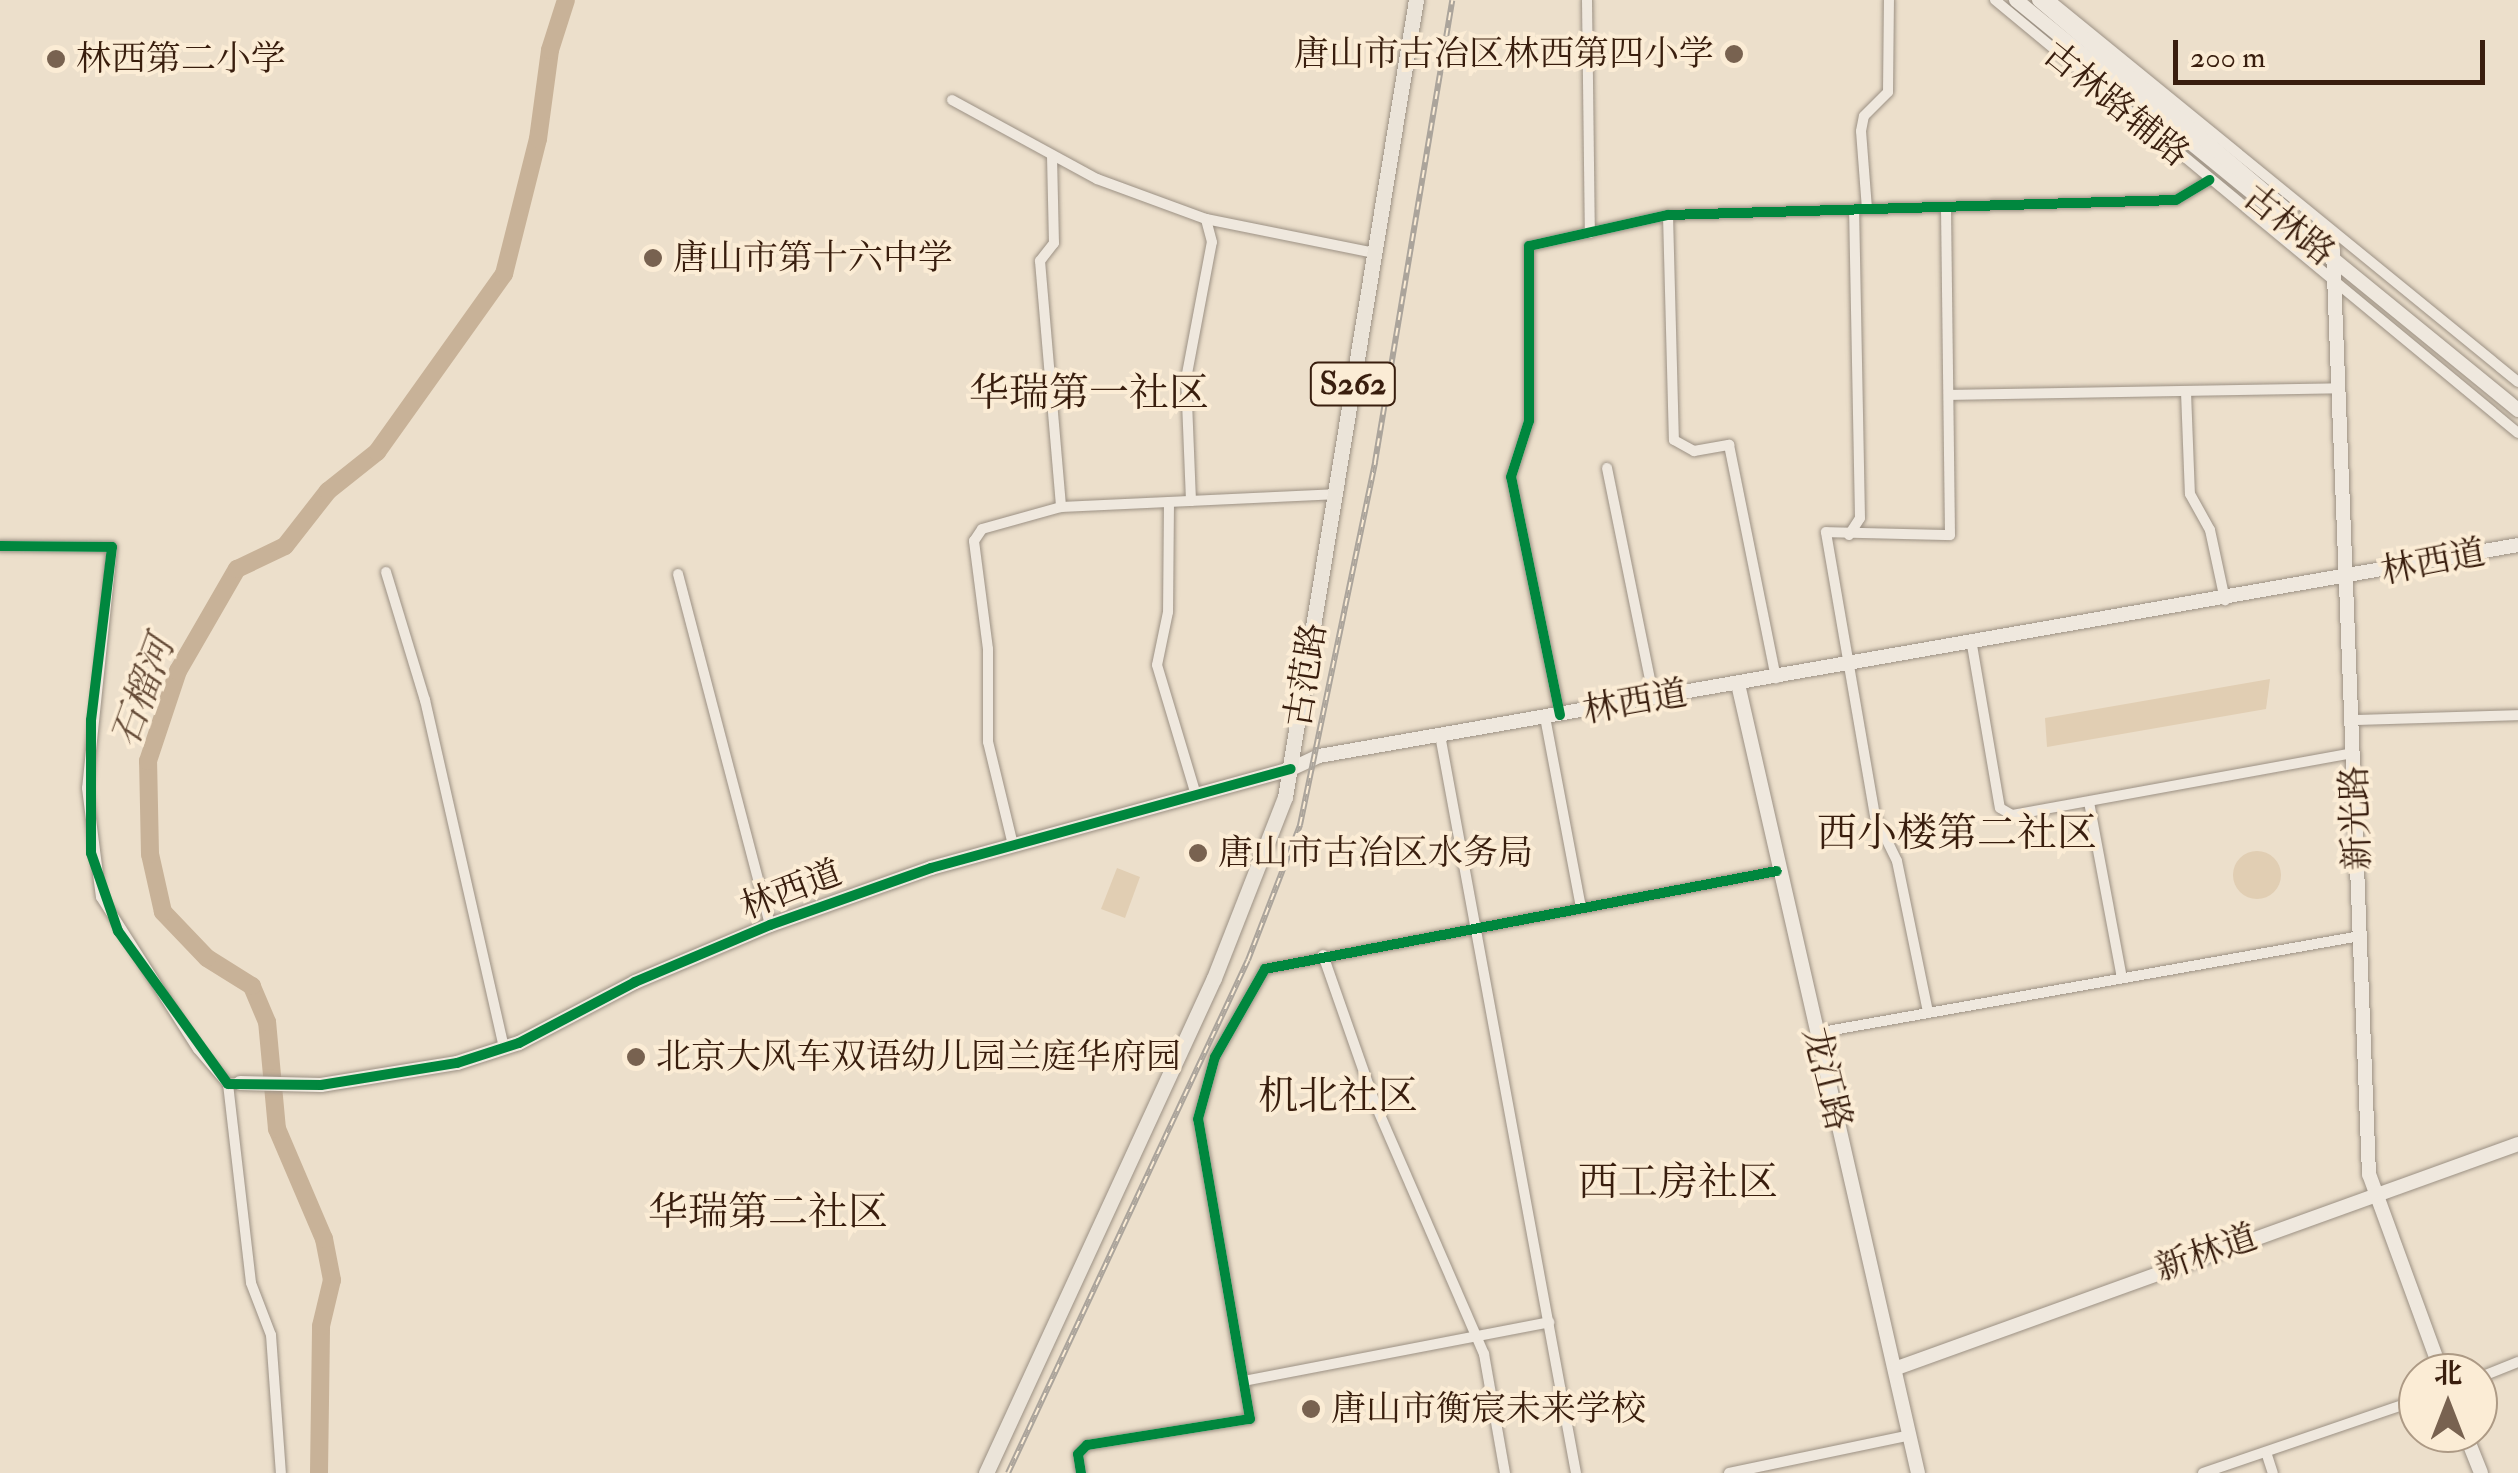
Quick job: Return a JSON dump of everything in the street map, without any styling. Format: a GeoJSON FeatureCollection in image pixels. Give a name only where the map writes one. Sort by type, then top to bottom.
{"type":"FeatureCollection","features":[{"type":"Feature","properties":{"kind":"main road","name":"古范路"},"geometry":{"type":"LineString","coordinates":[[986,1473],[1242,914],[1290,769],[1416,0]]}},
{"type":"Feature","properties":{"kind":"main road","name":"古林路"},"geometry":{"type":"LineString","coordinates":[[2016,0],[2518,410]]}},
{"type":"Feature","properties":{"kind":"main road","name":"古林路"},"geometry":{"type":"LineString","coordinates":[[2039,0],[2333,256],[2518,398]]}},
{"type":"Feature","properties":{"kind":"main road","name":"新光路"},"geometry":{"type":"LineString","coordinates":[[2333,256],[2372,1197],[2434,1353]]}},
{"type":"Feature","properties":{"kind":"main road","name":"林西道"},"geometry":{"type":"LineString","coordinates":[[234,1084],[321,1085],[457,1063],[504,1048],[770,925],[1013,845],[1290,769],[1319,756],[2345,580],[2518,545]]}},
{"type":"Feature","properties":{"kind":"main road","name":"龙江路"},"geometry":{"type":"LineString","coordinates":[[1738,684],[1777,871],[1897,1368],[1906,1436],[1918,1473]]}},
{"type":"Feature","properties":{"kind":"main road","name":"新林道"},"geometry":{"type":"LineString","coordinates":[[1897,1368],[2210,1250],[2518,1144]]}},
{"type":"Feature","properties":{"kind":"street"},"geometry":{"type":"LineString","coordinates":[[1587,0],[1590,233]]}},
{"type":"Feature","properties":{"kind":"street"},"geometry":{"type":"LineString","coordinates":[[1867,209],[1861,131],[1864,116],[1888,92],[1888,0]]}},
{"type":"Feature","properties":{"kind":"street","name":"古林路辅路"},"geometry":{"type":"LineString","coordinates":[[1995,0],[2518,433]]}},
{"type":"Feature","properties":{"kind":"street"},"geometry":{"type":"LineString","coordinates":[[2050,0],[2518,382]]}},
{"type":"Feature","properties":{"kind":"street"},"geometry":{"type":"LineString","coordinates":[[952,100],[1052,156],[1206,219],[1375,252]]}},
{"type":"Feature","properties":{"kind":"street"},"geometry":{"type":"LineString","coordinates":[[1052,156],[1054,243],[1040,261],[1060,507]]}},
{"type":"Feature","properties":{"kind":"street"},"geometry":{"type":"LineString","coordinates":[[1581,907],[1553,716],[1511,478],[1530,421],[1529,246],[1544,238],[1590,233],[1668,215],[2176,200],[2209,180]]}},
{"type":"Feature","properties":{"kind":"street"},"geometry":{"type":"LineString","coordinates":[[1928,1012],[1896,861],[1875,816],[1826,532],[1848,536],[1950,535],[1946,207]]}},
{"type":"Feature","properties":{"kind":"street"},"geometry":{"type":"LineString","coordinates":[[1848,536],[1860,518],[1854,210]]}},
{"type":"Feature","properties":{"kind":"street"},"geometry":{"type":"LineString","coordinates":[[1668,215],[1674,440],[1694,451],[1729,445],[1776,678]]}},
{"type":"Feature","properties":{"kind":"street"},"geometry":{"type":"LineString","coordinates":[[1191,501],[1186,379],[1212,242],[1206,219]]}},
{"type":"Feature","properties":{"kind":"street"},"geometry":{"type":"LineString","coordinates":[[1212,242],[1230,226]]}},
{"type":"Feature","properties":{"kind":"street"},"geometry":{"type":"LineString","coordinates":[[1950,395],[2337,388]]}},
{"type":"Feature","properties":{"kind":"street"},"geometry":{"type":"LineString","coordinates":[[2186,392],[2190,494],[2210,530],[2225,601]]}},
{"type":"Feature","properties":{"kind":"street"},"geometry":{"type":"LineString","coordinates":[[1606,468],[1654,699]]}},
{"type":"Feature","properties":{"kind":"street"},"geometry":{"type":"LineString","coordinates":[[1013,845],[991,768],[988,650],[974,541],[991,522],[1060,507],[1334,494]]}},
{"type":"Feature","properties":{"kind":"street"},"geometry":{"type":"LineString","coordinates":[[1169,502],[1168,612],[1157,665],[1196,795]]}},
{"type":"Feature","properties":{"kind":"street"},"geometry":{"type":"LineString","coordinates":[[0,546],[112,547],[91,720],[91,853],[118,930],[234,1084],[251,1283],[271,1335],[280,1403],[280,1473]]}},
{"type":"Feature","properties":{"kind":"street"},"geometry":{"type":"LineString","coordinates":[[386,572],[425,700],[504,1048]]}},
{"type":"Feature","properties":{"kind":"street"},"geometry":{"type":"LineString","coordinates":[[678,574],[770,925]]}},
{"type":"Feature","properties":{"kind":"street"},"geometry":{"type":"LineString","coordinates":[[1972,645],[2000,808],[2012,815],[2354,753]]}},
{"type":"Feature","properties":{"kind":"street"},"geometry":{"type":"LineString","coordinates":[[2353,720],[2518,714]]}},
{"type":"Feature","properties":{"kind":"street"},"geometry":{"type":"LineString","coordinates":[[1440,735],[1576,1473]]}},
{"type":"Feature","properties":{"kind":"street"},"geometry":{"type":"LineString","coordinates":[[2088,802],[2122,978]]}},
{"type":"Feature","properties":{"kind":"street"},"geometry":{"type":"LineString","coordinates":[[1081,1473],[1078,1454],[1086,1445],[1250,1419],[1198,1104],[1215,1056],[1265,969],[1777,871]]}},
{"type":"Feature","properties":{"kind":"street"},"geometry":{"type":"LineString","coordinates":[[1816,1033],[2360,936]]}},
{"type":"Feature","properties":{"kind":"street"},"geometry":{"type":"LineString","coordinates":[[1323,955],[1374,1100],[1472,1335],[1484,1354],[1505,1473]]}},
{"type":"Feature","properties":{"kind":"street"},"geometry":{"type":"LineString","coordinates":[[1244,1380],[1548,1322]]}},
{"type":"Feature","properties":{"kind":"street"},"geometry":{"type":"LineString","coordinates":[[2203,1473],[2398,1407]]}},
{"type":"Feature","properties":{"kind":"street"},"geometry":{"type":"LineString","coordinates":[[1728,1473],[1906,1436]]}},
{"type":"Feature","properties":{"kind":"street"},"geometry":{"type":"LineString","coordinates":[[2266,1452],[2273,1473]]}},
{"type":"Feature","properties":{"kind":"shaded area"},"geometry":{"type":"Polygon","coordinates":[[[2270,679],[2266,709],[2047,747],[2045,718],[2270,679]]]}},
{"type":"Feature","properties":{"kind":"shaded area"},"geometry":{"type":"Polygon","coordinates":[[[2257,851],[2274,858],[2281,875],[2274,892],[2257,899],[2240,892],[2233,875],[2240,858],[2257,851]]]}},
{"type":"Feature","properties":{"kind":"shaded area"},"geometry":{"type":"Polygon","coordinates":[[[1117,868],[1140,877],[1125,918],[1101,909],[1117,868]]]}},
{"type":"Feature","properties":{"kind":"waterway","name":"石榴河"},"geometry":{"type":"LineString","coordinates":[[319,1473],[321,1326],[332,1280],[324,1239],[277,1129],[267,1022],[252,986],[207,958],[163,912],[150,854],[148,761],[178,671],[237,569],[285,546],[328,491],[377,452],[504,274],[538,139],[550,50],[566,0]]}},
{"type":"Feature","properties":{"kind":"railway"},"geometry":{"type":"LineString","coordinates":[[1008,1473],[1248,960],[1300,825],[1375,462],[1452,0]]}},
{"type":"Feature","properties":{"kind":"cycle path"},"geometry":{"type":"LineString","coordinates":[[1560,715],[1511,477],[1529,421],[1529,246],[1668,215],[2176,200],[2209,180]]}},
{"type":"Feature","properties":{"kind":"cycle path"},"geometry":{"type":"LineString","coordinates":[[0,546],[112,547],[91,720],[91,853],[118,931],[228,1084],[321,1085],[457,1063],[519,1043],[635,982],[770,925],[931,868],[1291,769]]}},
{"type":"Feature","properties":{"kind":"cycle path"},"geometry":{"type":"LineString","coordinates":[[1081,1473],[1078,1454],[1087,1445],[1250,1419],[1198,1119],[1215,1057],[1265,969],[1777,871]]}},
{"type":"Feature","properties":{"kind":"place","name":"唐山市古冶区林西第四小学"},"geometry":{"type":"Point","coordinates":[1734,54]}},
{"type":"Feature","properties":{"kind":"place","name":"林西第二小学"},"geometry":{"type":"Point","coordinates":[56,59]}},
{"type":"Feature","properties":{"kind":"place","name":"唐山市第十六中学"},"geometry":{"type":"Point","coordinates":[653,258]}},
{"type":"Feature","properties":{"kind":"place","name":"唐山市古冶区水务局"},"geometry":{"type":"Point","coordinates":[1198,853]}},
{"type":"Feature","properties":{"kind":"place","name":"北京大风车双语幼儿园兰庭华府园"},"geometry":{"type":"Point","coordinates":[636,1057]}},
{"type":"Feature","properties":{"kind":"place","name":"唐山市衡宸未来学校"},"geometry":{"type":"Point","coordinates":[1311,1409]}},
{"type":"Feature","properties":{"kind":"district","name":"华瑞第一社区"},"geometry":{"type":"Point","coordinates":[1089,394]}},
{"type":"Feature","properties":{"kind":"district","name":"西小楼第二社区"},"geometry":{"type":"Point","coordinates":[1957,834]}},
{"type":"Feature","properties":{"kind":"district","name":"机北社区"},"geometry":{"type":"Point","coordinates":[1338,1097]}},
{"type":"Feature","properties":{"kind":"district","name":"西工房社区"},"geometry":{"type":"Point","coordinates":[1678,1183]}},
{"type":"Feature","properties":{"kind":"district","name":"华瑞第二社区"},"geometry":{"type":"Point","coordinates":[768,1213]}}]}
